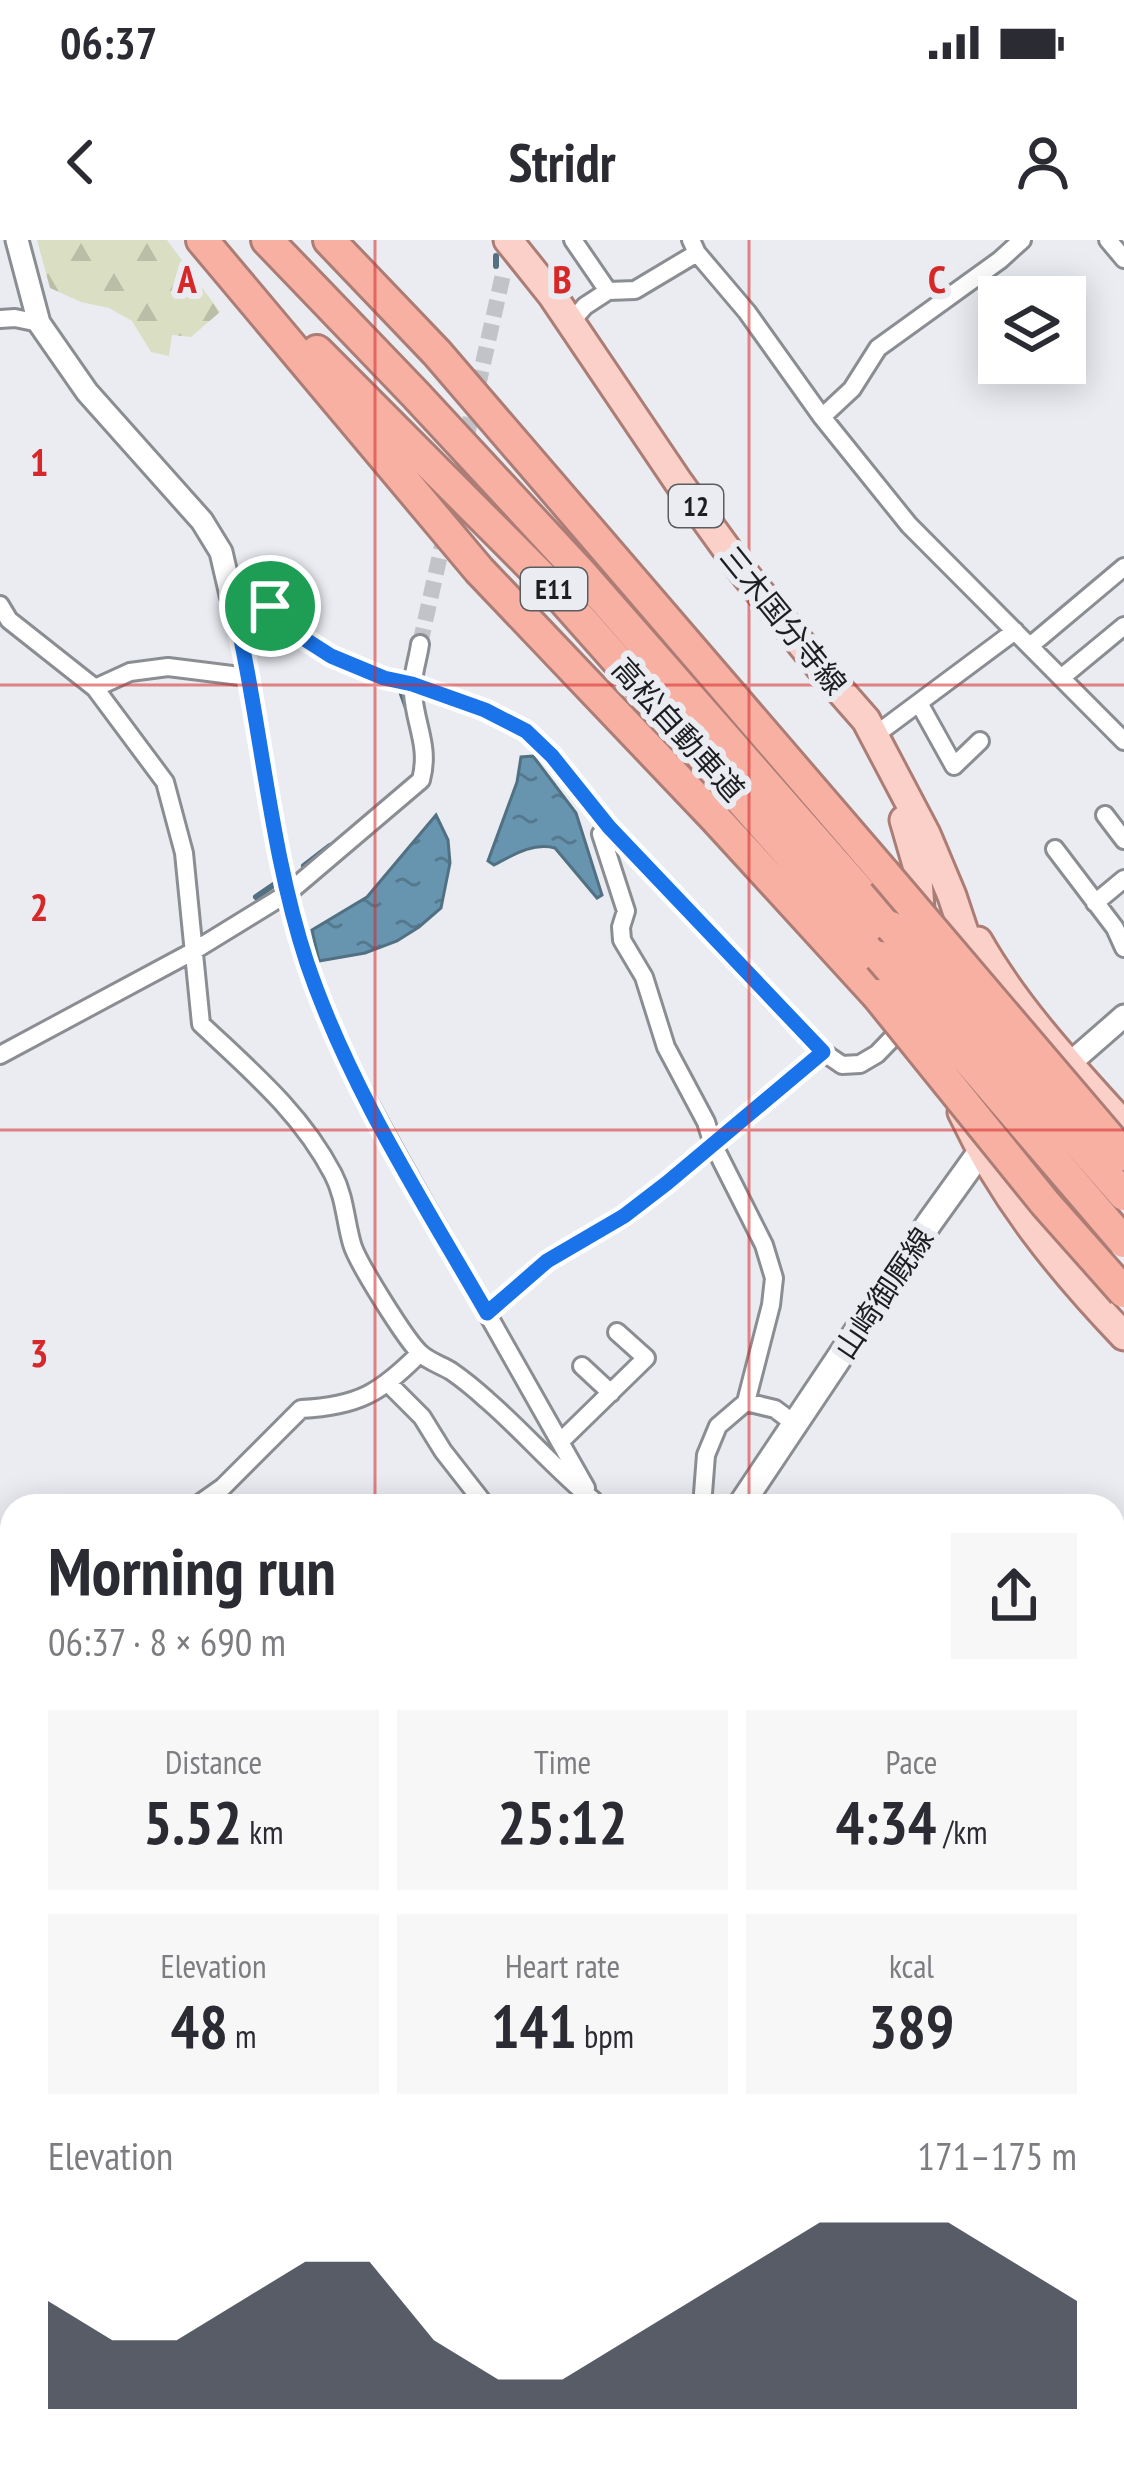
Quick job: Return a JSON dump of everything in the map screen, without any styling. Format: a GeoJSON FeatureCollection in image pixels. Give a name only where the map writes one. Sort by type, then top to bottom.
{"type":"FeatureCollection","features":[{"type":"Feature","properties":{"kind":"highway","name":"高松自動車道"},"geometry":{"type":"LineString","coordinates":[[205,240],[554,589],[1124,1242]]}},
{"type":"Feature","properties":{"kind":"highway"},"geometry":{"type":"LineString","coordinates":[[205,240],[479,570],[877,995],[1124,1292]]}},
{"type":"Feature","properties":{"kind":"highway","name":"高松自動車道"},"geometry":{"type":"LineString","coordinates":[[267,240],[580,572],[1124,1195]]}},
{"type":"Feature","properties":{"kind":"highway"},"geometry":{"type":"LineString","coordinates":[[329,240],[436,353],[1124,1155]]}},
{"type":"Feature","properties":{"kind":"main road","name":"三木国分寺線"},"geometry":{"type":"LineString","coordinates":[[508,248],[571,322],[731,555],[866,720],[926,834],[1008,1051],[1038,1091],[1124,1180]]}},
{"type":"Feature","properties":{"kind":"main road","name":"三木国分寺線"},"geometry":{"type":"LineString","coordinates":[[890,767],[917,865],[937,1052],[981,1151],[1015,1205],[1052,1256],[1124,1336]]}},
{"type":"Feature","properties":{"kind":"main road"},"geometry":{"type":"LineString","coordinates":[[952,896],[990,962],[1068,1064],[1124,1125]]}},
{"type":"Feature","properties":{"kind":"main road","name":"山崎御厩線"},"geometry":{"type":"LineString","coordinates":[[748,1494],[981,1151],[1038,1091]]}},
{"type":"Feature","properties":{"kind":"street"},"geometry":{"type":"LineString","coordinates":[[17,240],[39,323],[87,392],[202,521],[220,552],[288,892],[307,963],[340,1046],[386,1135],[590,1494]]}},
{"type":"Feature","properties":{"kind":"street"},"geometry":{"type":"LineString","coordinates":[[573,240],[608,291]]}},
{"type":"Feature","properties":{"kind":"street"},"geometry":{"type":"LineString","coordinates":[[822,417],[852,389],[878,349],[1022,240]]}},
{"type":"Feature","properties":{"kind":"street"},"geometry":{"type":"LineString","coordinates":[[1108,240],[1124,259]]}},
{"type":"Feature","properties":{"kind":"street"},"geometry":{"type":"LineString","coordinates":[[571,322],[608,291],[635,290],[694,246],[909,525],[1124,741]]}},
{"type":"Feature","properties":{"kind":"street"},"geometry":{"type":"LineString","coordinates":[[0,319],[39,323]]}},
{"type":"Feature","properties":{"kind":"street"},"geometry":{"type":"LineString","coordinates":[[1030,646],[1124,567]]}},
{"type":"Feature","properties":{"kind":"street"},"geometry":{"type":"LineString","coordinates":[[231,595],[270,606],[292,631],[331,656],[485,710],[526,731],[609,827],[823,1052],[842,1065],[860,1064],[877,1054],[931,999]]}},
{"type":"Feature","properties":{"kind":"street"},"geometry":{"type":"LineString","coordinates":[[0,605],[9,620],[94,688],[165,782],[184,853],[201,1024],[304,1126],[334,1177],[347,1212],[352,1246],[420,1353],[484,1396],[584,1494]]}},
{"type":"Feature","properties":{"kind":"street"},"geometry":{"type":"LineString","coordinates":[[1061,677],[1124,626]]}},
{"type":"Feature","properties":{"kind":"street"},"geometry":{"type":"LineString","coordinates":[[874,736],[1015,631]]}},
{"type":"Feature","properties":{"kind":"street"},"geometry":{"type":"LineString","coordinates":[[0,1055],[192,952],[288,892],[421,779],[426,762],[412,684],[420,644]]}},
{"type":"Feature","properties":{"kind":"street"},"geometry":{"type":"LineString","coordinates":[[94,688],[130,672],[168,667],[248,677]]}},
{"type":"Feature","properties":{"kind":"street"},"geometry":{"type":"LineString","coordinates":[[919,703],[954,766],[980,741]]}},
{"type":"Feature","properties":{"kind":"street"},"geometry":{"type":"LineString","coordinates":[[1105,815],[1124,840]]}},
{"type":"Feature","properties":{"kind":"street"},"geometry":{"type":"LineString","coordinates":[[609,827],[601,834],[626,911],[622,940],[644,977],[666,1048],[764,1245],[774,1278],[746,1402],[718,1426],[706,1456],[703,1494]]}},
{"type":"Feature","properties":{"kind":"street"},"geometry":{"type":"LineString","coordinates":[[1055,848],[1124,948]]}},
{"type":"Feature","properties":{"kind":"street"},"geometry":{"type":"LineString","coordinates":[[1095,903],[1124,879]]}},
{"type":"Feature","properties":{"kind":"street"},"geometry":{"type":"LineString","coordinates":[[1038,1091],[1124,1016]]}},
{"type":"Feature","properties":{"kind":"street"},"geometry":{"type":"LineString","coordinates":[[487,1313],[547,1261],[624,1216],[823,1052]]}},
{"type":"Feature","properties":{"kind":"street"},"geometry":{"type":"LineString","coordinates":[[560,1442],[646,1358],[617,1332]]}},
{"type":"Feature","properties":{"kind":"street"},"geometry":{"type":"LineString","coordinates":[[213,1494],[301,1409],[361,1400],[389,1384],[420,1353]]}},
{"type":"Feature","properties":{"kind":"street"},"geometry":{"type":"LineString","coordinates":[[583,1366],[611,1393]]}},
{"type":"Feature","properties":{"kind":"street"},"geometry":{"type":"LineString","coordinates":[[389,1384],[422,1417],[477,1494]]}},
{"type":"Feature","properties":{"kind":"street"},"geometry":{"type":"LineString","coordinates":[[746,1402],[775,1408],[796,1424]]}},
{"type":"Feature","properties":{"kind":"green space"},"geometry":{"type":"Polygon","coordinates":[[[37,240],[167,240],[220,312],[191,337],[172,335],[169,356],[151,352],[132,321],[50,288],[37,240]]]}},
{"type":"Feature","properties":{"kind":"water"},"geometry":{"type":"Polygon","coordinates":[[[533,756],[576,813],[602,895],[597,898],[555,848],[531,848],[494,865],[488,861],[517,782],[521,757],[533,756]]]}},
{"type":"Feature","properties":{"kind":"water"},"geometry":{"type":"Polygon","coordinates":[[[436,815],[448,840],[450,863],[441,908],[397,941],[365,953],[319,961],[312,930],[367,897],[436,815]]]}},
{"type":"Feature","properties":{"kind":"waterway"},"geometry":{"type":"LineString","coordinates":[[496,256],[496,266]]}},
{"type":"Feature","properties":{"kind":"waterway"},"geometry":{"type":"LineString","coordinates":[[402,694],[407,708]]}},
{"type":"Feature","properties":{"kind":"waterway"},"geometry":{"type":"LineString","coordinates":[[304,866],[330,846]]}},
{"type":"Feature","properties":{"kind":"waterway"},"geometry":{"type":"LineString","coordinates":[[256,897],[275,884]]}},
{"type":"Feature","properties":{"kind":"tunnel"},"geometry":{"type":"LineString","coordinates":[[420,644],[504,270]]}},
{"type":"Feature","properties":{"kind":"route"},"geometry":{"type":"LineString","coordinates":[[231,595],[270,606],[292,631],[331,656],[485,710],[526,731],[609,827],[823,1052],[667,1183],[624,1216],[547,1261],[487,1313],[340,1046],[307,963],[288,892],[231,595]]}}]}
